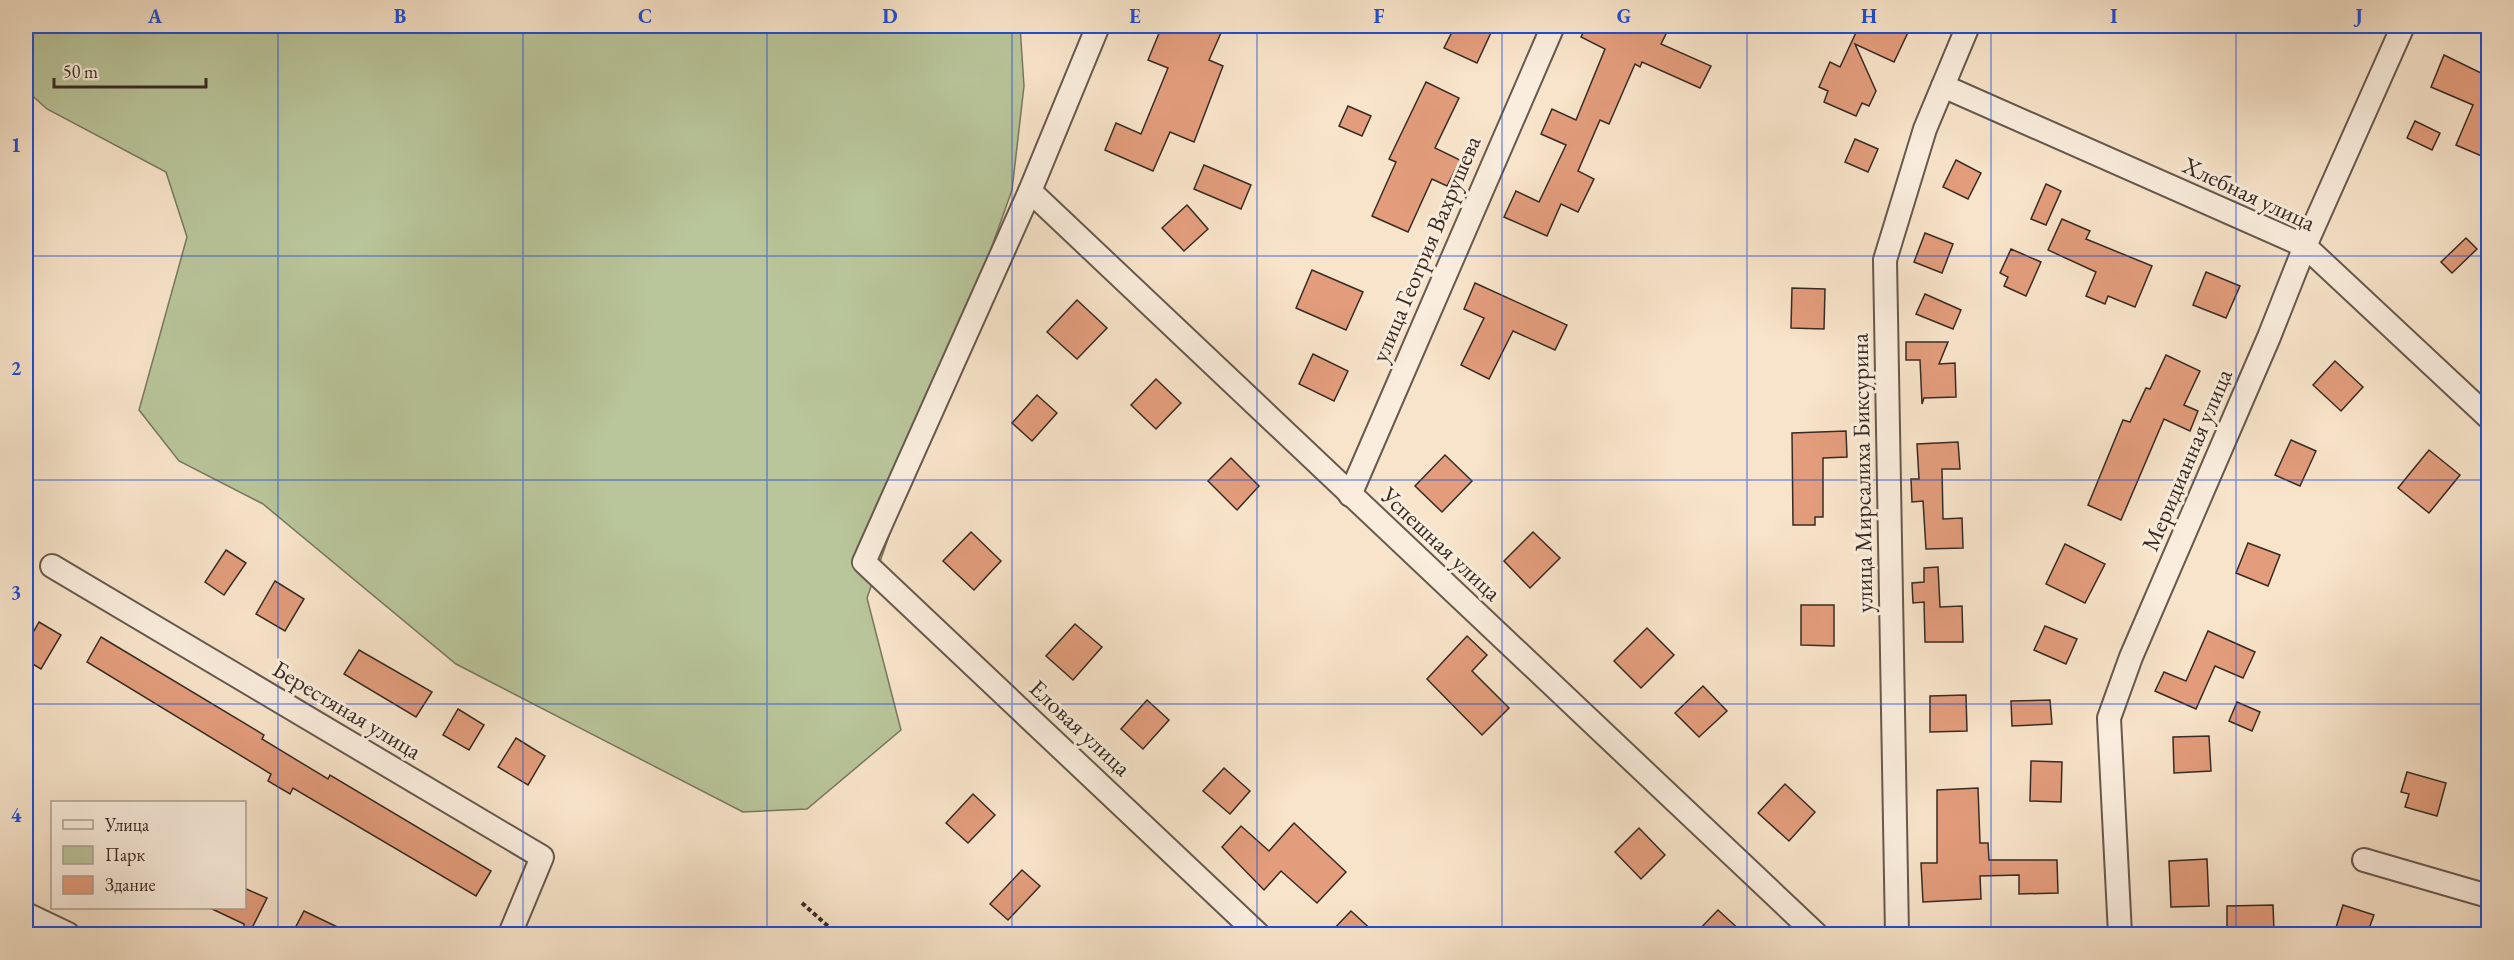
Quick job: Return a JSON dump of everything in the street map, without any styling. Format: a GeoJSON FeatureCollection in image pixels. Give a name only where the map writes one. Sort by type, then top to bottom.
{"type":"FeatureCollection","features":[{"type":"Feature","properties":{"kind":"street"},"geometry":{"type":"LineString","coordinates":[[1030,191],[1098,26]]}},
{"type":"Feature","properties":{"kind":"street","name":"улица Геогрия Вахрушева"},"geometry":{"type":"LineString","coordinates":[[1350,495],[1553,26]]}},
{"type":"Feature","properties":{"kind":"street","name":"улица Мирсалиха Биксурина"},"geometry":{"type":"LineString","coordinates":[[1897,934],[1885,260],[1925,129],[1968,26]]}},
{"type":"Feature","properties":{"kind":"street","name":"Меридианная улица"},"geometry":{"type":"LineString","coordinates":[[2120,934],[2109,718],[2131,657],[2269,336],[2305,246],[2403,26]]}},
{"type":"Feature","properties":{"kind":"street","name":"Хлебная улица"},"geometry":{"type":"LineString","coordinates":[[1943,86],[2305,246],[2488,417]]}},
{"type":"Feature","properties":{"kind":"street","name":"Успешная улица"},"geometry":{"type":"LineString","coordinates":[[1030,191],[1816,934]]}},
{"type":"Feature","properties":{"kind":"street","name":"Еловая улица"},"geometry":{"type":"LineString","coordinates":[[1030,191],[864,562],[1258,934]]}},
{"type":"Feature","properties":{"kind":"street","name":"Берестяная улица"},"geometry":{"type":"LineString","coordinates":[[52,566],[542,858],[510,934]]}},
{"type":"Feature","properties":{"kind":"street"},"geometry":{"type":"LineString","coordinates":[[2364,860],[2488,896]]}},
{"type":"Feature","properties":{"kind":"street"},"geometry":{"type":"LineString","coordinates":[[26,914],[68,934]]}},
{"type":"Feature","properties":{"kind":"path"},"geometry":{"type":"LineString","coordinates":[[802,903],[837,934]]}},
{"type":"Feature","properties":{"kind":"green space"},"geometry":{"type":"Polygon","coordinates":[[[26,26],[1020,26],[1024,86],[1012,190],[867,598],[901,730],[807,809],[743,812],[456,664],[263,504],[179,461],[139,410],[187,237],[166,172],[47,109],[26,90],[26,26]]]}},
{"type":"Feature","properties":{"kind":"building"},"geometry":{"type":"Polygon","coordinates":[[[1162,26],[1224,26],[1209,60],[1223,66],[1194,142],[1170,132],[1153,171],[1105,150],[1116,123],[1141,134],[1168,68],[1148,60],[1162,26]]]}},
{"type":"Feature","properties":{"kind":"building"},"geometry":{"type":"Polygon","coordinates":[[[1455,26],[1494,26],[1477,63],[1444,48],[1455,26]]]}},
{"type":"Feature","properties":{"kind":"building"},"geometry":{"type":"Polygon","coordinates":[[[1587,26],[1670,26],[1661,44],[1711,66],[1700,88],[1642,62],[1640,67],[1635,64],[1609,124],[1600,120],[1578,171],[1594,179],[1578,212],[1561,204],[1547,236],[1504,217],[1516,191],[1539,202],[1566,145],[1541,134],[1552,109],[1576,120],[1605,49],[1581,37],[1587,26]]]}},
{"type":"Feature","properties":{"kind":"building"},"geometry":{"type":"Polygon","coordinates":[[[1859,26],[1911,26],[1894,62],[1855,44],[1876,91],[1869,106],[1862,103],[1856,116],[1824,102],[1828,91],[1819,87],[1830,62],[1840,67],[1859,26]]]}},
{"type":"Feature","properties":{"kind":"building"},"geometry":{"type":"Polygon","coordinates":[[[2444,55],[2485,75],[2488,67],[2488,147],[2484,157],[2456,145],[2473,105],[2431,87],[2444,55]]]}},
{"type":"Feature","properties":{"kind":"building"},"geometry":{"type":"Polygon","coordinates":[[[1426,82],[1459,98],[1435,148],[1460,160],[1447,186],[1432,179],[1408,232],[1372,216],[1396,162],[1389,159],[1426,82]]]}},
{"type":"Feature","properties":{"kind":"building"},"geometry":{"type":"Polygon","coordinates":[[[1348,106],[1371,116],[1362,136],[1339,126],[1348,106]]]}},
{"type":"Feature","properties":{"kind":"building"},"geometry":{"type":"Polygon","coordinates":[[[2415,121],[2440,133],[2432,150],[2407,138],[2415,121]]]}},
{"type":"Feature","properties":{"kind":"building"},"geometry":{"type":"Polygon","coordinates":[[[1855,139],[1878,149],[1868,172],[1845,162],[1855,139]]]}},
{"type":"Feature","properties":{"kind":"building"},"geometry":{"type":"Polygon","coordinates":[[[1956,160],[1981,173],[1968,199],[1943,187],[1956,160]]]}},
{"type":"Feature","properties":{"kind":"building"},"geometry":{"type":"Polygon","coordinates":[[[1204,165],[1251,185],[1241,209],[1194,189],[1204,165]]]}},
{"type":"Feature","properties":{"kind":"building"},"geometry":{"type":"Polygon","coordinates":[[[2046,184],[2061,191],[2046,225],[2031,219],[2046,184]]]}},
{"type":"Feature","properties":{"kind":"building"},"geometry":{"type":"Polygon","coordinates":[[[1187,205],[1208,229],[1184,251],[1162,228],[1187,205]]]}},
{"type":"Feature","properties":{"kind":"building"},"geometry":{"type":"Polygon","coordinates":[[[2062,219],[2090,231],[2086,239],[2152,266],[2135,307],[2108,296],[2105,304],[2086,296],[2096,272],[2048,250],[2062,219]]]}},
{"type":"Feature","properties":{"kind":"building"},"geometry":{"type":"Polygon","coordinates":[[[1925,233],[1953,244],[1942,273],[1914,262],[1925,233]]]}},
{"type":"Feature","properties":{"kind":"building"},"geometry":{"type":"Polygon","coordinates":[[[2466,238],[2477,249],[2452,273],[2441,262],[2466,238]]]}},
{"type":"Feature","properties":{"kind":"building"},"geometry":{"type":"Polygon","coordinates":[[[2011,249],[2041,262],[2026,296],[2004,286],[2008,277],[2000,273],[2011,249]]]}},
{"type":"Feature","properties":{"kind":"building"},"geometry":{"type":"Polygon","coordinates":[[[1312,270],[1363,292],[1346,330],[1296,308],[1312,270]]]}},
{"type":"Feature","properties":{"kind":"building"},"geometry":{"type":"Polygon","coordinates":[[[2206,272],[2240,286],[2226,318],[2193,305],[2206,272]]]}},
{"type":"Feature","properties":{"kind":"building"},"geometry":{"type":"Polygon","coordinates":[[[1475,283],[1567,325],[1555,350],[1513,331],[1489,379],[1461,365],[1484,318],[1464,309],[1475,283]]]}},
{"type":"Feature","properties":{"kind":"building"},"geometry":{"type":"Polygon","coordinates":[[[1792,288],[1825,289],[1824,329],[1791,328],[1792,288]]]}},
{"type":"Feature","properties":{"kind":"building"},"geometry":{"type":"Polygon","coordinates":[[[1925,294],[1961,310],[1953,329],[1916,314],[1925,294]]]}},
{"type":"Feature","properties":{"kind":"building"},"geometry":{"type":"Polygon","coordinates":[[[1077,300],[1107,328],[1077,359],[1047,332],[1077,300]]]}},
{"type":"Feature","properties":{"kind":"building"},"geometry":{"type":"Polygon","coordinates":[[[1906,342],[1948,342],[1939,364],[1955,363],[1956,397],[1924,398],[1922,404],[1920,360],[1906,360],[1906,342]]]}},
{"type":"Feature","properties":{"kind":"building"},"geometry":{"type":"Polygon","coordinates":[[[1313,354],[1348,371],[1334,401],[1299,384],[1313,354]]]}},
{"type":"Feature","properties":{"kind":"building"},"geometry":{"type":"Polygon","coordinates":[[[2166,355],[2200,371],[2184,405],[2198,411],[2190,431],[2164,419],[2121,520],[2088,505],[2123,420],[2130,422],[2146,388],[2150,389],[2166,355]]]}},
{"type":"Feature","properties":{"kind":"building"},"geometry":{"type":"Polygon","coordinates":[[[2335,361],[2363,387],[2341,411],[2313,385],[2335,361]]]}},
{"type":"Feature","properties":{"kind":"building"},"geometry":{"type":"Polygon","coordinates":[[[1156,379],[1181,403],[1156,429],[1131,405],[1156,379]]]}},
{"type":"Feature","properties":{"kind":"building"},"geometry":{"type":"Polygon","coordinates":[[[1037,395],[1057,413],[1032,441],[1012,423],[1037,395]]]}},
{"type":"Feature","properties":{"kind":"building"},"geometry":{"type":"Polygon","coordinates":[[[1846,431],[1847,457],[1823,458],[1823,517],[1815,517],[1815,525],[1793,525],[1792,433],[1846,431]]]}},
{"type":"Feature","properties":{"kind":"building"},"geometry":{"type":"Polygon","coordinates":[[[2291,440],[2316,451],[2300,486],[2275,475],[2291,440]]]}},
{"type":"Feature","properties":{"kind":"building"},"geometry":{"type":"Polygon","coordinates":[[[1958,442],[1960,469],[1942,469],[1943,519],[1962,518],[1963,548],[1926,549],[1923,501],[1912,502],[1911,479],[1919,479],[1917,444],[1958,442]]]}},
{"type":"Feature","properties":{"kind":"building"},"geometry":{"type":"Polygon","coordinates":[[[2429,450],[2460,475],[2429,513],[2398,488],[2429,450]]]}},
{"type":"Feature","properties":{"kind":"building"},"geometry":{"type":"Polygon","coordinates":[[[1445,455],[1472,481],[1442,512],[1415,486],[1445,455]]]}},
{"type":"Feature","properties":{"kind":"building"},"geometry":{"type":"Polygon","coordinates":[[[1231,458],[1259,486],[1237,510],[1208,481],[1231,458]]]}},
{"type":"Feature","properties":{"kind":"building"},"geometry":{"type":"Polygon","coordinates":[[[971,532],[1001,561],[974,590],[943,561],[971,532]]]}},
{"type":"Feature","properties":{"kind":"building"},"geometry":{"type":"Polygon","coordinates":[[[1533,532],[1560,558],[1530,588],[1504,561],[1533,532]]]}},
{"type":"Feature","properties":{"kind":"building"},"geometry":{"type":"Polygon","coordinates":[[[2248,543],[2280,555],[2268,586],[2236,573],[2248,543]]]}},
{"type":"Feature","properties":{"kind":"building"},"geometry":{"type":"Polygon","coordinates":[[[2065,544],[2105,564],[2085,603],[2046,584],[2065,544]]]}},
{"type":"Feature","properties":{"kind":"building"},"geometry":{"type":"Polygon","coordinates":[[[226,550],[246,563],[224,595],[205,582],[226,550]]]}},
{"type":"Feature","properties":{"kind":"building"},"geometry":{"type":"Polygon","coordinates":[[[1938,567],[1940,607],[1962,606],[1963,642],[1925,642],[1924,602],[1913,603],[1912,583],[1924,582],[1924,568],[1938,567]]]}},
{"type":"Feature","properties":{"kind":"building"},"geometry":{"type":"Polygon","coordinates":[[[275,581],[304,599],[285,631],[256,614],[275,581]]]}},
{"type":"Feature","properties":{"kind":"building"},"geometry":{"type":"Polygon","coordinates":[[[1801,605],[1834,605],[1834,646],[1801,645],[1801,605]]]}},
{"type":"Feature","properties":{"kind":"building"},"geometry":{"type":"Polygon","coordinates":[[[39,622],[61,635],[41,669],[26,660],[26,645],[39,622]]]}},
{"type":"Feature","properties":{"kind":"building"},"geometry":{"type":"Polygon","coordinates":[[[1075,624],[1102,647],[1073,680],[1046,656],[1075,624]]]}},
{"type":"Feature","properties":{"kind":"building"},"geometry":{"type":"Polygon","coordinates":[[[2045,626],[2077,639],[2066,664],[2034,650],[2045,626]]]}},
{"type":"Feature","properties":{"kind":"building"},"geometry":{"type":"Polygon","coordinates":[[[1647,628],[1674,655],[1641,688],[1614,661],[1647,628]]]}},
{"type":"Feature","properties":{"kind":"building"},"geometry":{"type":"Polygon","coordinates":[[[2208,631],[2255,652],[2243,678],[2215,666],[2196,709],[2155,691],[2164,672],[2186,681],[2208,631]]]}},
{"type":"Feature","properties":{"kind":"building"},"geometry":{"type":"Polygon","coordinates":[[[1467,636],[1487,655],[1472,671],[1509,708],[1482,735],[1427,679],[1467,636]]]}},
{"type":"Feature","properties":{"kind":"building"},"geometry":{"type":"Polygon","coordinates":[[[101,637],[264,735],[262,739],[328,779],[330,775],[491,871],[476,896],[293,788],[290,794],[268,781],[271,774],[87,662],[101,637]]]}},
{"type":"Feature","properties":{"kind":"building"},"geometry":{"type":"Polygon","coordinates":[[[359,650],[432,692],[416,717],[344,674],[359,650]]]}},
{"type":"Feature","properties":{"kind":"building"},"geometry":{"type":"Polygon","coordinates":[[[1703,686],[1727,711],[1699,737],[1675,713],[1703,686]]]}},
{"type":"Feature","properties":{"kind":"building"},"geometry":{"type":"Polygon","coordinates":[[[1966,695],[1967,731],[1930,732],[1930,696],[1966,695]]]}},
{"type":"Feature","properties":{"kind":"building"},"geometry":{"type":"Polygon","coordinates":[[[1147,700],[1169,720],[1143,749],[1121,729],[1147,700]]]}},
{"type":"Feature","properties":{"kind":"building"},"geometry":{"type":"Polygon","coordinates":[[[2050,700],[2052,724],[2012,726],[2011,701],[2050,700]]]}},
{"type":"Feature","properties":{"kind":"building"},"geometry":{"type":"Polygon","coordinates":[[[2237,702],[2260,712],[2252,731],[2229,721],[2237,702]]]}},
{"type":"Feature","properties":{"kind":"building"},"geometry":{"type":"Polygon","coordinates":[[[458,709],[484,725],[469,750],[443,735],[458,709]]]}},
{"type":"Feature","properties":{"kind":"building"},"geometry":{"type":"Polygon","coordinates":[[[2209,736],[2211,771],[2174,773],[2173,737],[2209,736]]]}},
{"type":"Feature","properties":{"kind":"building"},"geometry":{"type":"Polygon","coordinates":[[[516,738],[545,756],[528,785],[498,767],[516,738]]]}},
{"type":"Feature","properties":{"kind":"building"},"geometry":{"type":"Polygon","coordinates":[[[2031,761],[2062,762],[2061,802],[2030,801],[2031,761]]]}},
{"type":"Feature","properties":{"kind":"building"},"geometry":{"type":"Polygon","coordinates":[[[1224,768],[1250,791],[1230,814],[1203,791],[1224,768]]]}},
{"type":"Feature","properties":{"kind":"building"},"geometry":{"type":"Polygon","coordinates":[[[2407,772],[2446,783],[2437,816],[2405,807],[2409,794],[2401,792],[2407,772]]]}},
{"type":"Feature","properties":{"kind":"building"},"geometry":{"type":"Polygon","coordinates":[[[1785,784],[1815,812],[1789,841],[1758,813],[1785,784]]]}},
{"type":"Feature","properties":{"kind":"building"},"geometry":{"type":"Polygon","coordinates":[[[1978,788],[1980,843],[1988,843],[1989,860],[2057,860],[2058,893],[2019,894],[2019,875],[1980,876],[1981,899],[1923,902],[1921,863],[1937,863],[1937,790],[1978,788]]]}},
{"type":"Feature","properties":{"kind":"building"},"geometry":{"type":"Polygon","coordinates":[[[973,794],[995,815],[968,843],[946,823],[973,794]]]}},
{"type":"Feature","properties":{"kind":"building"},"geometry":{"type":"Polygon","coordinates":[[[1294,823],[1346,872],[1317,903],[1281,871],[1264,890],[1222,847],[1241,826],[1269,851],[1294,823]]]}},
{"type":"Feature","properties":{"kind":"building"},"geometry":{"type":"Polygon","coordinates":[[[1639,828],[1665,855],[1641,879],[1615,852],[1639,828]]]}},
{"type":"Feature","properties":{"kind":"building"},"geometry":{"type":"Polygon","coordinates":[[[2207,859],[2209,906],[2171,907],[2169,861],[2207,859]]]}},
{"type":"Feature","properties":{"kind":"building"},"geometry":{"type":"Polygon","coordinates":[[[1022,870],[1040,886],[1008,920],[990,904],[1022,870]]]}},
{"type":"Feature","properties":{"kind":"building"},"geometry":{"type":"Polygon","coordinates":[[[246,889],[267,898],[249,934],[244,934],[244,924],[212,909],[246,909],[246,889]]]}},
{"type":"Feature","properties":{"kind":"building"},"geometry":{"type":"Polygon","coordinates":[[[2273,905],[2274,931],[2227,932],[2227,906],[2273,905]]]}},
{"type":"Feature","properties":{"kind":"building"},"geometry":{"type":"Polygon","coordinates":[[[2343,905],[2374,915],[2367,934],[2334,934],[2343,905]]]}},
{"type":"Feature","properties":{"kind":"building"},"geometry":{"type":"Polygon","coordinates":[[[1718,910],[1744,934],[1695,934],[1718,910]]]}},
{"type":"Feature","properties":{"kind":"building"},"geometry":{"type":"Polygon","coordinates":[[[304,911],[352,934],[292,934],[304,911]]]}},
{"type":"Feature","properties":{"kind":"building"},"geometry":{"type":"Polygon","coordinates":[[[1351,911],[1376,934],[1329,934],[1351,911]]]}}]}
